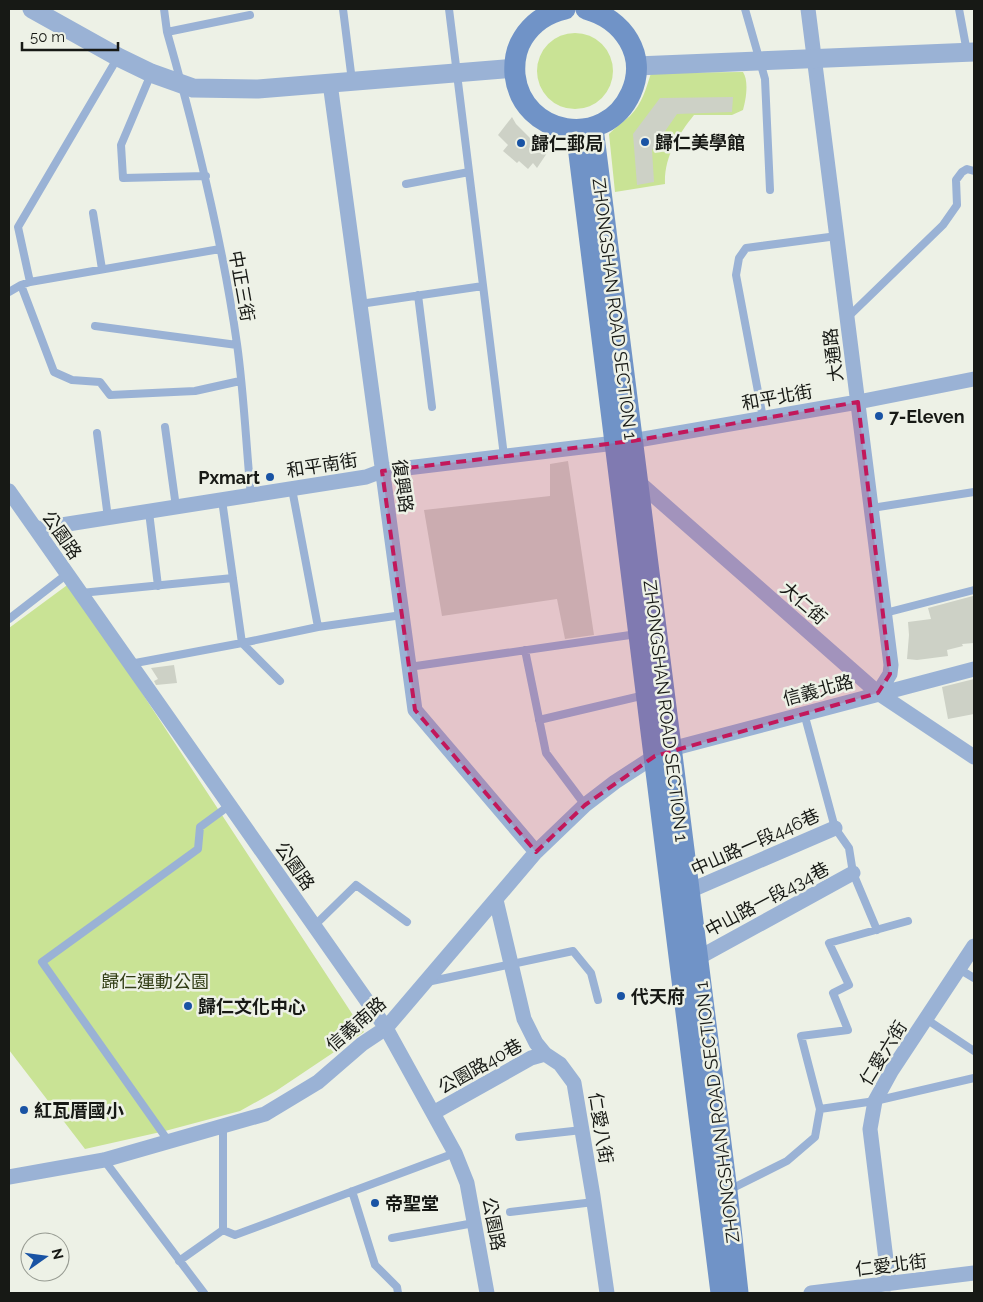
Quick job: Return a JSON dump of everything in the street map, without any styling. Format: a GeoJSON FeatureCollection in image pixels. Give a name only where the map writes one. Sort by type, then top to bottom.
{"type":"FeatureCollection","features":[{"type":"Feature","properties":{"kind":"main road"},"geometry":{"type":"LineString","coordinates":[[562,9],[548,14],[537,22],[521,42],[516,55],[516,82],[520,95],[533,112],[549,124],[562,128],[584,129],[614,116],[625,104],[632,90],[636,66],[631,46],[620,28],[604,16],[586,9]]}},
{"type":"Feature","properties":{"kind":"main road","name":"ZHONGSHAN ROAD SECTION 1"},"geometry":{"type":"LineString","coordinates":[[584,129],[623,442],[637,481],[648,633],[647,694],[663,752],[689,891],[738,1293]]}},
{"type":"Feature","properties":{"kind":"main road","name":"ZHONGSHAN ROAD SECTION 1"},"geometry":{"type":"LineString","coordinates":[[623,442],[618,466],[648,633],[663,752],[721,1293]]}},
{"type":"Feature","properties":{"kind":"street"},"geometry":{"type":"LineString","coordinates":[[32,9],[118,57],[182,86],[193,88],[258,89],[515,68]]}},
{"type":"Feature","properties":{"kind":"street","name":"大通路"},"geometry":{"type":"LineString","coordinates":[[808,9],[892,665],[890,674],[878,693]]}},
{"type":"Feature","properties":{"kind":"street"},"geometry":{"type":"LineString","coordinates":[[636,66],[814,57],[970,52]]}},
{"type":"Feature","properties":{"kind":"street","name":"復興路"},"geometry":{"type":"LineString","coordinates":[[330,83],[415,710],[536,852]]}},
{"type":"Feature","properties":{"kind":"street","name":"和平北街"},"geometry":{"type":"LineString","coordinates":[[623,442],[858,402],[974,378]]}},
{"type":"Feature","properties":{"kind":"street","name":"和平南街"},"geometry":{"type":"LineString","coordinates":[[36,530],[366,477],[382,471],[623,442]]}},
{"type":"Feature","properties":{"kind":"street","name":"大仁街"},"geometry":{"type":"LineString","coordinates":[[618,466],[878,693],[974,757]]}},
{"type":"Feature","properties":{"kind":"street","name":"公園路"},"geometry":{"type":"LineString","coordinates":[[9,491],[386,1028],[456,1153],[466,1183],[487,1293]]}},
{"type":"Feature","properties":{"kind":"street","name":"信義北路"},"geometry":{"type":"LineString","coordinates":[[663,752],[878,693],[974,669]]}},
{"type":"Feature","properties":{"kind":"street","name":"信義南路"},"geometry":{"type":"LineString","coordinates":[[9,1177],[104,1160],[265,1114],[318,1082],[362,1044],[386,1028],[536,852],[585,805],[615,782],[663,752]]}},
{"type":"Feature","properties":{"kind":"street","name":"中山路一段446巷"},"geometry":{"type":"LineString","coordinates":[[689,891],[835,828]]}},
{"type":"Feature","properties":{"kind":"street","name":"中山路一段434巷"},"geometry":{"type":"LineString","coordinates":[[698,958],[853,873]]}},
{"type":"Feature","properties":{"kind":"street","name":"仁愛八街"},"geometry":{"type":"LineString","coordinates":[[496,900],[524,1019],[536,1043],[545,1054],[560,1064],[574,1083],[607,1293]]}},
{"type":"Feature","properties":{"kind":"street","name":"仁愛六街"},"geometry":{"type":"LineString","coordinates":[[889,1284],[870,1129],[875,1101],[892,1070],[974,946]]}},
{"type":"Feature","properties":{"kind":"street","name":"公園路40巷"},"geometry":{"type":"LineString","coordinates":[[434,1113],[531,1058],[545,1054]]}},
{"type":"Feature","properties":{"kind":"street","name":"仁愛北街"},"geometry":{"type":"LineString","coordinates":[[812,1293],[974,1273]]}},
{"type":"Feature","properties":{"kind":"lane","name":"中正三街"},"geometry":{"type":"LineString","coordinates":[[164,9],[167,32],[206,176],[220,248],[237,344],[251,496]]}},
{"type":"Feature","properties":{"kind":"lane"},"geometry":{"type":"LineString","coordinates":[[343,9],[352,81]]}},
{"type":"Feature","properties":{"kind":"lane"},"geometry":{"type":"LineString","coordinates":[[449,9],[504,456]]}},
{"type":"Feature","properties":{"kind":"lane"},"geometry":{"type":"LineString","coordinates":[[745,9],[765,79],[770,190]]}},
{"type":"Feature","properties":{"kind":"lane"},"geometry":{"type":"LineString","coordinates":[[959,9],[970,52]]}},
{"type":"Feature","properties":{"kind":"lane"},"geometry":{"type":"LineString","coordinates":[[167,32],[250,15]]}},
{"type":"Feature","properties":{"kind":"lane"},"geometry":{"type":"LineString","coordinates":[[30,282],[18,227],[118,57]]}},
{"type":"Feature","properties":{"kind":"lane"},"geometry":{"type":"LineString","coordinates":[[151,73],[121,144],[123,178],[206,176]]}},
{"type":"Feature","properties":{"kind":"lane"},"geometry":{"type":"LineString","coordinates":[[848,317],[943,226],[958,205],[956,180],[967,169],[974,171]]}},
{"type":"Feature","properties":{"kind":"lane"},"geometry":{"type":"LineString","coordinates":[[406,184],[469,172]]}},
{"type":"Feature","properties":{"kind":"lane"},"geometry":{"type":"LineString","coordinates":[[93,214],[102,269]]}},
{"type":"Feature","properties":{"kind":"lane"},"geometry":{"type":"LineString","coordinates":[[763,418],[736,275],[739,258],[746,248],[837,236]]}},
{"type":"Feature","properties":{"kind":"lane"},"geometry":{"type":"LineString","coordinates":[[9,292],[20,285],[30,282],[220,248]]}},
{"type":"Feature","properties":{"kind":"lane"},"geometry":{"type":"LineString","coordinates":[[20,285],[54,372],[72,380],[100,382],[110,395],[195,391],[240,381]]}},
{"type":"Feature","properties":{"kind":"lane"},"geometry":{"type":"LineString","coordinates":[[360,304],[483,286]]}},
{"type":"Feature","properties":{"kind":"lane"},"geometry":{"type":"LineString","coordinates":[[418,296],[432,407]]}},
{"type":"Feature","properties":{"kind":"lane"},"geometry":{"type":"LineString","coordinates":[[95,326],[237,344]]}},
{"type":"Feature","properties":{"kind":"lane"},"geometry":{"type":"LineString","coordinates":[[165,427],[176,507]]}},
{"type":"Feature","properties":{"kind":"lane"},"geometry":{"type":"LineString","coordinates":[[97,433],[108,518]]}},
{"type":"Feature","properties":{"kind":"lane"},"geometry":{"type":"LineString","coordinates":[[292,489],[318,627]]}},
{"type":"Feature","properties":{"kind":"lane"},"geometry":{"type":"LineString","coordinates":[[872,508],[974,492]]}},
{"type":"Feature","properties":{"kind":"lane"},"geometry":{"type":"LineString","coordinates":[[222,500],[242,643],[280,681]]}},
{"type":"Feature","properties":{"kind":"lane"},"geometry":{"type":"LineString","coordinates":[[149,512],[158,586]]}},
{"type":"Feature","properties":{"kind":"lane"},"geometry":{"type":"LineString","coordinates":[[9,619],[67,574]]}},
{"type":"Feature","properties":{"kind":"lane"},"geometry":{"type":"LineString","coordinates":[[80,593],[232,578]]}},
{"type":"Feature","properties":{"kind":"lane"},"geometry":{"type":"LineString","coordinates":[[885,613],[974,590]]}},
{"type":"Feature","properties":{"kind":"lane"},"geometry":{"type":"LineString","coordinates":[[130,664],[318,627],[402,615]]}},
{"type":"Feature","properties":{"kind":"lane"},"geometry":{"type":"LineString","coordinates":[[409,667],[648,633]]}},
{"type":"Feature","properties":{"kind":"lane"},"geometry":{"type":"LineString","coordinates":[[525,650],[546,752],[585,805]]}},
{"type":"Feature","properties":{"kind":"lane"},"geometry":{"type":"LineString","coordinates":[[539,720],[647,694]]}},
{"type":"Feature","properties":{"kind":"lane"},"geometry":{"type":"LineString","coordinates":[[804,713],[835,828],[849,848],[853,873],[877,930]]}},
{"type":"Feature","properties":{"kind":"lane"},"geometry":{"type":"LineString","coordinates":[[170,1142],[42,962],[198,849],[200,827],[230,805]]}},
{"type":"Feature","properties":{"kind":"lane"},"geometry":{"type":"LineString","coordinates":[[314,926],[356,885],[407,922]]}},
{"type":"Feature","properties":{"kind":"lane"},"geometry":{"type":"LineString","coordinates":[[727,1191],[786,1161],[815,1137],[820,1109],[802,1036],[848,1030],[834,993],[849,985],[829,942],[908,921]]}},
{"type":"Feature","properties":{"kind":"lane"},"geometry":{"type":"LineString","coordinates":[[425,982],[574,951],[591,973],[598,1000]]}},
{"type":"Feature","properties":{"kind":"lane"},"geometry":{"type":"LineString","coordinates":[[959,968],[974,978]]}},
{"type":"Feature","properties":{"kind":"lane"},"geometry":{"type":"LineString","coordinates":[[926,1020],[974,1051]]}},
{"type":"Feature","properties":{"kind":"lane"},"geometry":{"type":"LineString","coordinates":[[820,1109],[875,1101],[974,1078]]}},
{"type":"Feature","properties":{"kind":"lane"},"geometry":{"type":"LineString","coordinates":[[223,1126],[223,1230]]}},
{"type":"Feature","properties":{"kind":"lane"},"geometry":{"type":"LineString","coordinates":[[519,1137],[582,1130]]}},
{"type":"Feature","properties":{"kind":"lane"},"geometry":{"type":"LineString","coordinates":[[223,1230],[235,1235],[456,1153]]}},
{"type":"Feature","properties":{"kind":"lane"},"geometry":{"type":"LineString","coordinates":[[104,1160],[204,1293]]}},
{"type":"Feature","properties":{"kind":"lane"},"geometry":{"type":"LineString","coordinates":[[353,1191],[375,1265],[397,1287],[398,1293]]}},
{"type":"Feature","properties":{"kind":"lane"},"geometry":{"type":"LineString","coordinates":[[510,1212],[594,1202]]}},
{"type":"Feature","properties":{"kind":"lane"},"geometry":{"type":"LineString","coordinates":[[392,1238],[474,1223]]}},
{"type":"Feature","properties":{"kind":"lane"},"geometry":{"type":"LineString","coordinates":[[179,1261],[223,1230]]}},
{"type":"Feature","properties":{"kind":"highlighted area"},"geometry":{"type":"Polygon","coordinates":[[[858,402],[890,674],[878,693],[655,756],[585,805],[536,852],[415,710],[382,471],[632,441],[858,402]]]}},
{"type":"Feature","properties":{"kind":"green space"},"geometry":{"type":"Polygon","coordinates":[[[568,33],[582,33],[596,39],[607,50],[613,64],[610,86],[602,98],[582,109],[568,109],[554,103],[543,92],[537,78],[537,64],[543,50],[554,39],[568,33]]]}},
{"type":"Feature","properties":{"kind":"green space"},"geometry":{"type":"Polygon","coordinates":[[[743,72],[746,96],[743,110],[732,115],[694,115],[673,147],[665,174],[665,184],[615,192],[609,134],[630,116],[638,106],[651,73],[743,72]]]}},
{"type":"Feature","properties":{"kind":"green space","name":"歸仁運動公園"},"geometry":{"type":"Polygon","coordinates":[[[70,583],[364,1032],[276,1091],[240,1111],[165,1131],[85,1149],[9,1050],[9,628],[70,583]]]}},
{"type":"Feature","properties":{"kind":"building","name":"歸仁美學館"},"geometry":{"type":"Polygon","coordinates":[[[733,97],[732,112],[677,114],[652,150],[654,182],[637,185],[633,134],[660,98],[733,97]]]}},
{"type":"Feature","properties":{"kind":"building","name":"歸仁郵局"},"geometry":{"type":"Polygon","coordinates":[[[512,117],[516,124],[533,141],[549,150],[537,168],[533,163],[528,169],[519,161],[517,163],[503,151],[508,145],[498,135],[512,117]]]}},
{"type":"Feature","properties":{"kind":"building"},"geometry":{"type":"Polygon","coordinates":[[[568,461],[594,635],[565,639],[557,599],[442,616],[424,510],[550,496],[550,464],[568,461]]]}},
{"type":"Feature","properties":{"kind":"building"},"geometry":{"type":"Polygon","coordinates":[[[973,596],[974,643],[962,644],[963,646],[947,650],[948,656],[917,660],[907,659],[908,622],[931,619],[928,608],[973,596]]]}},
{"type":"Feature","properties":{"kind":"building"},"geometry":{"type":"Polygon","coordinates":[[[174,665],[177,683],[156,685],[154,681],[158,679],[151,668],[174,665]]]}},
{"type":"Feature","properties":{"kind":"building"},"geometry":{"type":"Polygon","coordinates":[[[974,679],[974,714],[948,719],[942,687],[974,679]]]}},
{"type":"Feature","properties":{"kind":"place","name":"歸仁美學館"},"geometry":{"type":"Point","coordinates":[645,142]}},
{"type":"Feature","properties":{"kind":"place","name":"歸仁郵局"},"geometry":{"type":"Point","coordinates":[521,143]}},
{"type":"Feature","properties":{"kind":"place","name":"7-Eleven"},"geometry":{"type":"Point","coordinates":[879,416]}},
{"type":"Feature","properties":{"kind":"place","name":"Pxmart"},"geometry":{"type":"Point","coordinates":[270,477]}},
{"type":"Feature","properties":{"kind":"place","name":"代天府"},"geometry":{"type":"Point","coordinates":[621,996]}},
{"type":"Feature","properties":{"kind":"place","name":"歸仁文化中心"},"geometry":{"type":"Point","coordinates":[188,1006]}},
{"type":"Feature","properties":{"kind":"place","name":"紅瓦厝國小"},"geometry":{"type":"Point","coordinates":[24,1110]}},
{"type":"Feature","properties":{"kind":"place","name":"帝聖堂"},"geometry":{"type":"Point","coordinates":[375,1203]}}]}
